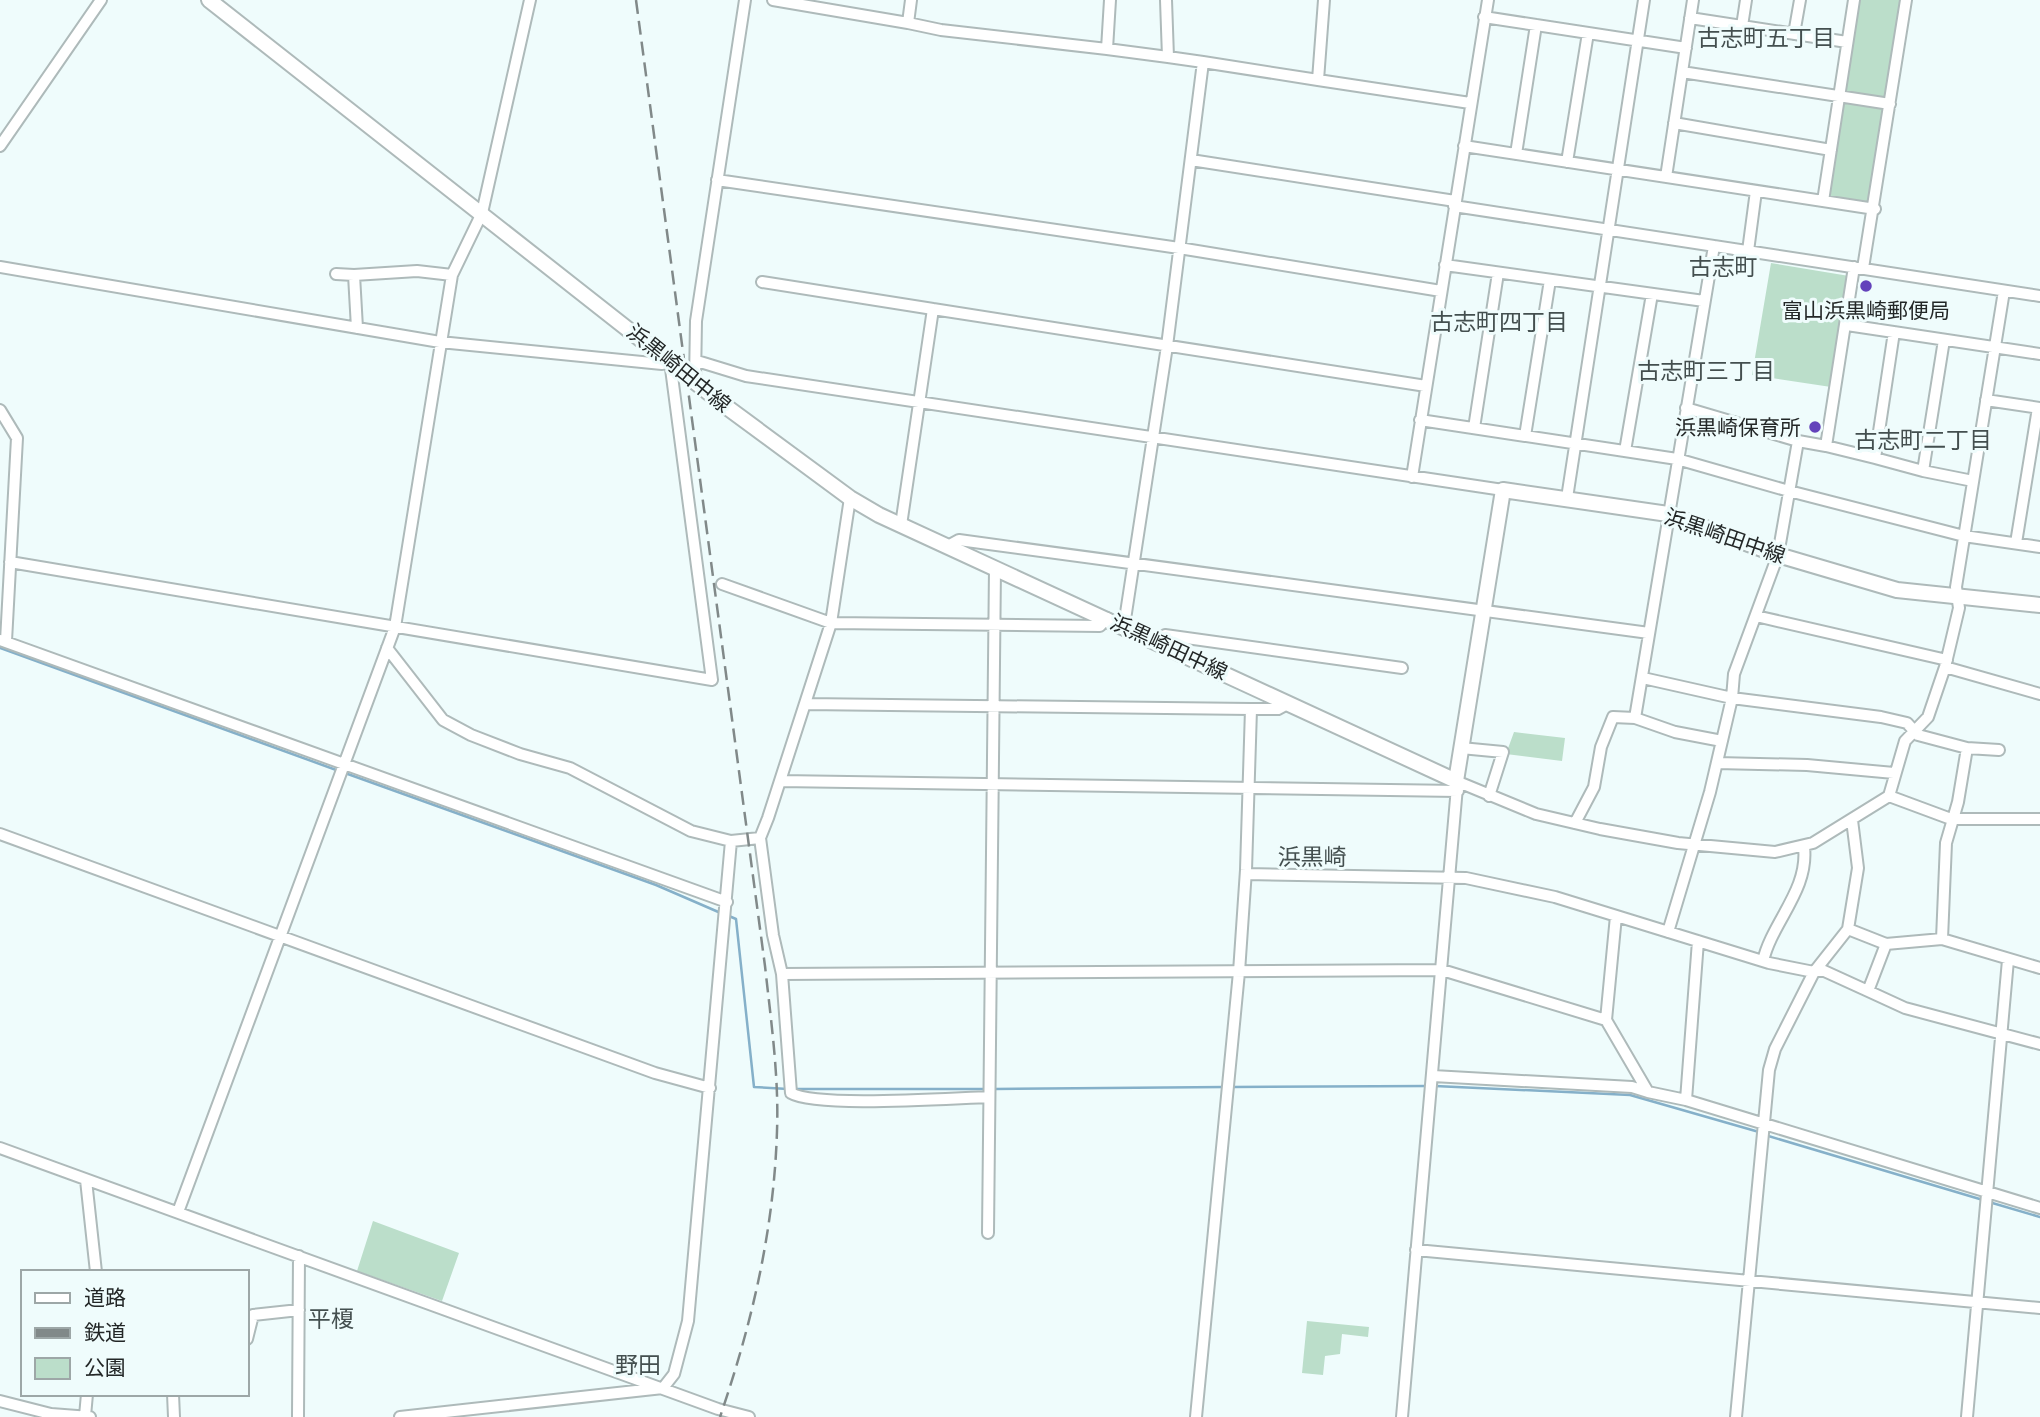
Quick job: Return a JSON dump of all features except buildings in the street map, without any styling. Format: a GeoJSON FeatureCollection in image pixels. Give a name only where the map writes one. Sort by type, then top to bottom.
{"type":"FeatureCollection","features":[{"type":"Feature","properties":{"kind":"main road","name":"浜黒崎田中線"},"geometry":{"type":"LineString","coordinates":[[209,0],[737,415],[850,498],[948,547],[1289,703],[1457,786]]}},
{"type":"Feature","properties":{"kind":"main road","name":"浜黒崎田中線"},"geometry":{"type":"LineString","coordinates":[[1503,490],[1668,514],[1778,555],[1897,590],[2040,605]]}},
{"type":"Feature","properties":{"kind":"main road"},"geometry":{"type":"LineString","coordinates":[[1457,786],[1503,490]]}},
{"type":"Feature","properties":{"kind":"street"},"geometry":{"type":"LineString","coordinates":[[1,144],[101,0]]}},
{"type":"Feature","properties":{"kind":"street"},"geometry":{"type":"LineString","coordinates":[[178,1212],[395,627],[452,275],[482,213],[530,0]]}},
{"type":"Feature","properties":{"kind":"street"},"geometry":{"type":"LineString","coordinates":[[695,380],[696,321],[744,0]]}},
{"type":"Feature","properties":{"kind":"street"},"geometry":{"type":"LineString","coordinates":[[773,0],[941,30],[1168,57],[1470,103]]}},
{"type":"Feature","properties":{"kind":"street"},"geometry":{"type":"LineString","coordinates":[[908,23],[911,0]]}},
{"type":"Feature","properties":{"kind":"street"},"geometry":{"type":"LineString","coordinates":[[1107,49],[1110,0]]}},
{"type":"Feature","properties":{"kind":"street"},"geometry":{"type":"LineString","coordinates":[[1166,0],[1168,57]]}},
{"type":"Feature","properties":{"kind":"street"},"geometry":{"type":"LineString","coordinates":[[1318,79],[1324,0]]}},
{"type":"Feature","properties":{"kind":"street"},"geometry":{"type":"LineString","coordinates":[[1412,477],[1488,0]]}},
{"type":"Feature","properties":{"kind":"street"},"geometry":{"type":"LineString","coordinates":[[1567,498],[1644,0]]}},
{"type":"Feature","properties":{"kind":"street"},"geometry":{"type":"LineString","coordinates":[[1666,177],[1693,0]]}},
{"type":"Feature","properties":{"kind":"street"},"geometry":{"type":"LineString","coordinates":[[1742,26],[1746,0]]}},
{"type":"Feature","properties":{"kind":"street"},"geometry":{"type":"LineString","coordinates":[[1794,34],[1800,0]]}},
{"type":"Feature","properties":{"kind":"street"},"geometry":{"type":"LineString","coordinates":[[1823,201],[1854,0]]}},
{"type":"Feature","properties":{"kind":"street"},"geometry":{"type":"LineString","coordinates":[[1826,446],[1858,268],[1875,209],[1906,0]]}},
{"type":"Feature","properties":{"kind":"street"},"geometry":{"type":"LineString","coordinates":[[1484,17],[1686,48]]}},
{"type":"Feature","properties":{"kind":"street"},"geometry":{"type":"LineString","coordinates":[[1690,18],[1847,42]]}},
{"type":"Feature","properties":{"kind":"street"},"geometry":{"type":"LineString","coordinates":[[1516,154],[1536,25]]}},
{"type":"Feature","properties":{"kind":"street"},"geometry":{"type":"LineString","coordinates":[[1567,162],[1588,33]]}},
{"type":"Feature","properties":{"kind":"street"},"geometry":{"type":"LineString","coordinates":[[1124,626],[1167,346],[1203,62]]}},
{"type":"Feature","properties":{"kind":"street"},"geometry":{"type":"LineString","coordinates":[[1682,72],[1890,104]]}},
{"type":"Feature","properties":{"kind":"street"},"geometry":{"type":"LineString","coordinates":[[1674,123],[1831,150]]}},
{"type":"Feature","properties":{"kind":"street"},"geometry":{"type":"LineString","coordinates":[[1464,146],[1875,209]]}},
{"type":"Feature","properties":{"kind":"street"},"geometry":{"type":"LineString","coordinates":[[1191,160],[1609,230],[2040,296]]}},
{"type":"Feature","properties":{"kind":"street"},"geometry":{"type":"LineString","coordinates":[[717,180],[1179,248],[1441,290]]}},
{"type":"Feature","properties":{"kind":"street"},"geometry":{"type":"LineString","coordinates":[[1748,251],[1756,191]]}},
{"type":"Feature","properties":{"kind":"street"},"geometry":{"type":"LineString","coordinates":[[1634,718],[1643,678],[1714,246]]}},
{"type":"Feature","properties":{"kind":"street"},"geometry":{"type":"LineString","coordinates":[[1445,265],[1704,301]]}},
{"type":"Feature","properties":{"kind":"street"},"geometry":{"type":"LineString","coordinates":[[0,267],[440,342],[662,364],[670,361],[712,680],[10,562]]}},
{"type":"Feature","properties":{"kind":"street"},"geometry":{"type":"LineString","coordinates":[[336,274],[417,271],[452,275]]}},
{"type":"Feature","properties":{"kind":"street"},"geometry":{"type":"LineString","coordinates":[[1474,428],[1498,272]]}},
{"type":"Feature","properties":{"kind":"street"},"geometry":{"type":"LineString","coordinates":[[354,275],[357,328]]}},
{"type":"Feature","properties":{"kind":"street"},"geometry":{"type":"LineString","coordinates":[[1525,436],[1550,280]]}},
{"type":"Feature","properties":{"kind":"street"},"geometry":{"type":"LineString","coordinates":[[762,282],[1426,386]]}},
{"type":"Feature","properties":{"kind":"street"},"geometry":{"type":"LineString","coordinates":[[780,781],[1248,788],[1457,786],[1536,814],[1575,823],[1695,844],[1775,852],[1804,847],[1889,796],[1905,741],[1928,718],[1946,664],[1959,608],[1956,596],[1964,536],[2004,291]]}},
{"type":"Feature","properties":{"kind":"street"},"geometry":{"type":"LineString","coordinates":[[1625,451],[1652,294]]}},
{"type":"Feature","properties":{"kind":"street"},"geometry":{"type":"LineString","coordinates":[[901,525],[933,309]]}},
{"type":"Feature","properties":{"kind":"street"},"geometry":{"type":"LineString","coordinates":[[1847,325],[2040,354]]}},
{"type":"Feature","properties":{"kind":"street"},"geometry":{"type":"LineString","coordinates":[[1875,458],[1894,332]]}},
{"type":"Feature","properties":{"kind":"street"},"geometry":{"type":"LineString","coordinates":[[1923,471],[1944,340]]}},
{"type":"Feature","properties":{"kind":"street"},"geometry":{"type":"LineString","coordinates":[[697,360],[746,376],[1503,490]]}},
{"type":"Feature","properties":{"kind":"street"},"geometry":{"type":"LineString","coordinates":[[1986,400],[2039,408],[2016,543]]}},
{"type":"Feature","properties":{"kind":"street"},"geometry":{"type":"LineString","coordinates":[[1686,408],[1798,441],[1973,481]]}},
{"type":"Feature","properties":{"kind":"street"},"geometry":{"type":"LineString","coordinates":[[0,410],[17,439],[3,640],[727,902]]}},
{"type":"Feature","properties":{"kind":"street"},"geometry":{"type":"LineString","coordinates":[[1420,420],[1677,459],[1964,536],[2040,547]]}},
{"type":"Feature","properties":{"kind":"street"},"geometry":{"type":"LineString","coordinates":[[1668,932],[1717,764],[1732,698],[1734,674],[1778,555],[1798,441]]}},
{"type":"Feature","properties":{"kind":"street"},"geometry":{"type":"LineString","coordinates":[[850,498],[831,623],[760,838],[773,934],[782,974],[791,1094],[800,1098],[854,1100],[989,1097]]}},
{"type":"Feature","properties":{"kind":"street"},"geometry":{"type":"LineString","coordinates":[[948,547],[959,540],[1649,633]]}},
{"type":"Feature","properties":{"kind":"street"},"geometry":{"type":"LineString","coordinates":[[988,1233],[995,568]]}},
{"type":"Feature","properties":{"kind":"street"},"geometry":{"type":"LineString","coordinates":[[722,584],[831,623],[1100,626],[1107,618]]}},
{"type":"Feature","properties":{"kind":"street"},"geometry":{"type":"LineString","coordinates":[[1756,616],[1946,664],[2040,694]]}},
{"type":"Feature","properties":{"kind":"street"},"geometry":{"type":"LineString","coordinates":[[1154,640],[1166,635],[1402,668]]}},
{"type":"Feature","properties":{"kind":"street"},"geometry":{"type":"LineString","coordinates":[[387,648],[443,720],[471,735],[520,754],[570,768],[691,831],[731,841],[760,838]]}},
{"type":"Feature","properties":{"kind":"street"},"geometry":{"type":"LineString","coordinates":[[1643,678],[1732,698],[1864,714],[1907,723],[1917,735],[1968,748],[1999,750]]}},
{"type":"Feature","properties":{"kind":"street"},"geometry":{"type":"LineString","coordinates":[[805,704],[1278,709],[1289,703]]}},
{"type":"Feature","properties":{"kind":"street"},"geometry":{"type":"LineString","coordinates":[[1196,1417],[1246,874],[1251,709]]}},
{"type":"Feature","properties":{"kind":"street"},"geometry":{"type":"LineString","coordinates":[[1575,823],[1594,787],[1601,747],[1613,717],[1634,718],[1675,732],[1722,741]]}},
{"type":"Feature","properties":{"kind":"street"},"geometry":{"type":"LineString","coordinates":[[1461,748],[1503,752],[1489,796]]}},
{"type":"Feature","properties":{"kind":"street"},"geometry":{"type":"LineString","coordinates":[[1942,939],[1946,843],[1958,802],[1968,748]]}},
{"type":"Feature","properties":{"kind":"street"},"geometry":{"type":"LineString","coordinates":[[1717,764],[1807,765],[1894,773]]}},
{"type":"Feature","properties":{"kind":"street"},"geometry":{"type":"LineString","coordinates":[[1402,1417],[1457,786]]}},
{"type":"Feature","properties":{"kind":"street"},"geometry":{"type":"LineString","coordinates":[[1889,796],[1951,819],[2040,819]]}},
{"type":"Feature","properties":{"kind":"street"},"geometry":{"type":"LineString","coordinates":[[1736,1417],[1769,1070],[1774,1049],[1814,972],[1848,929],[1858,868],[1852,820]]}},
{"type":"Feature","properties":{"kind":"street"},"geometry":{"type":"LineString","coordinates":[[0,834],[655,1073],[710,1088]]}},
{"type":"Feature","properties":{"kind":"street"},"geometry":{"type":"LineString","coordinates":[[400,1417],[663,1388],[674,1374],[688,1321],[731,841]]}},
{"type":"Feature","properties":{"kind":"street"},"geometry":{"type":"LineString","coordinates":[[1763,961],[1767,944],[1799,883],[1805,860],[1804,847]]}},
{"type":"Feature","properties":{"kind":"street"},"geometry":{"type":"LineString","coordinates":[[1246,874],[1451,876],[1555,897],[1763,961],[1814,972],[1822,971],[1905,1008],[2040,1044]]}},
{"type":"Feature","properties":{"kind":"street"},"geometry":{"type":"LineString","coordinates":[[1616,916],[1606,1020],[1648,1092]]}},
{"type":"Feature","properties":{"kind":"street"},"geometry":{"type":"LineString","coordinates":[[1848,929],[1886,944],[1942,939],[2040,968]]}},
{"type":"Feature","properties":{"kind":"street"},"geometry":{"type":"LineString","coordinates":[[1686,1100],[1698,941]]}},
{"type":"Feature","properties":{"kind":"street"},"geometry":{"type":"LineString","coordinates":[[1868,991],[1886,944]]}},
{"type":"Feature","properties":{"kind":"street"},"geometry":{"type":"LineString","coordinates":[[1967,1417],[2008,960]]}},
{"type":"Feature","properties":{"kind":"street"},"geometry":{"type":"LineString","coordinates":[[782,974],[1442,970],[1606,1020]]}},
{"type":"Feature","properties":{"kind":"street"},"geometry":{"type":"LineString","coordinates":[[1433,1076],[1632,1087],[1686,1100],[1988,1195],[2040,1208]]}},
{"type":"Feature","properties":{"kind":"street"},"geometry":{"type":"LineString","coordinates":[[0,1148],[733,1415],[749,1417]]}},
{"type":"Feature","properties":{"kind":"street"},"geometry":{"type":"LineString","coordinates":[[86,1180],[96,1270]]}},
{"type":"Feature","properties":{"kind":"street"},"geometry":{"type":"LineString","coordinates":[[1416,1250],[2040,1307]]}},
{"type":"Feature","properties":{"kind":"street"},"geometry":{"type":"LineString","coordinates":[[298,1417],[299,1256]]}},
{"type":"Feature","properties":{"kind":"street"},"geometry":{"type":"LineString","coordinates":[[248,1335],[253,1315],[299,1310]]}},
{"type":"Feature","properties":{"kind":"street"},"geometry":{"type":"LineString","coordinates":[[0,1401],[51,1414],[88,1417],[87,1396]]}},
{"type":"Feature","properties":{"kind":"street"},"geometry":{"type":"LineString","coordinates":[[173,1396],[174,1417]]}},
{"type":"Feature","properties":{"kind":"green space"},"geometry":{"type":"Polygon","coordinates":[[[1857,0],[1910,0],[1878,208],[1825,200],[1857,0]]]}},
{"type":"Feature","properties":{"kind":"green space"},"geometry":{"type":"Polygon","coordinates":[[[1771,263],[1849,276],[1831,387],[1752,375],[1771,263]]]}},
{"type":"Feature","properties":{"kind":"green space"},"geometry":{"type":"Polygon","coordinates":[[[1514,732],[1565,738],[1562,761],[1506,754],[1514,732]]]}},
{"type":"Feature","properties":{"kind":"green space"},"geometry":{"type":"Polygon","coordinates":[[[373,1221],[459,1253],[442,1301],[357,1271],[373,1221]]]}},
{"type":"Feature","properties":{"kind":"green space"},"geometry":{"type":"Polygon","coordinates":[[[1307,1321],[1369,1327],[1368,1337],[1342,1334],[1340,1354],[1325,1356],[1323,1375],[1302,1373],[1307,1321]]]}},
{"type":"Feature","properties":{"kind":"waterway"},"geometry":{"type":"LineString","coordinates":[[0,648],[339,771]]}},
{"type":"Feature","properties":{"kind":"waterway"},"geometry":{"type":"LineString","coordinates":[[345,773],[656,885],[723,914]]}},
{"type":"Feature","properties":{"kind":"waterway"},"geometry":{"type":"LineString","coordinates":[[729,916],[736,919],[754,1087],[788,1089]]}},
{"type":"Feature","properties":{"kind":"waterway"},"geometry":{"type":"LineString","coordinates":[[1232,1087],[1428,1086]]}},
{"type":"Feature","properties":{"kind":"waterway"},"geometry":{"type":"LineString","coordinates":[[1435,1086],[1630,1095],[1759,1132]]}},
{"type":"Feature","properties":{"kind":"waterway"},"geometry":{"type":"LineString","coordinates":[[994,1089],[1225,1087]]}},
{"type":"Feature","properties":{"kind":"waterway"},"geometry":{"type":"LineString","coordinates":[[794,1089],[987,1089]]}},
{"type":"Feature","properties":{"kind":"waterway"},"geometry":{"type":"LineString","coordinates":[[1765,1135],[1983,1200]]}},
{"type":"Feature","properties":{"kind":"waterway"},"geometry":{"type":"LineString","coordinates":[[1989,1202],[2040,1217]]}},
{"type":"Feature","properties":{"kind":"railway"},"geometry":{"type":"LineString","coordinates":[[636,0],[765,966],[776,1069],[775,1168],[766,1240],[742,1347],[720,1417]]}},
{"type":"Feature","properties":{"kind":"place","name":"富山浜黒崎郵便局"},"geometry":{"type":"Point","coordinates":[1866,286]}},
{"type":"Feature","properties":{"kind":"place","name":"浜黒崎保育所"},"geometry":{"type":"Point","coordinates":[1815,427]}},
{"type":"Feature","properties":{"kind":"district","name":"古志町五丁目"},"geometry":{"type":"Point","coordinates":[1766,37]}},
{"type":"Feature","properties":{"kind":"district","name":"古志町"},"geometry":{"type":"Point","coordinates":[1723,266]}},
{"type":"Feature","properties":{"kind":"district","name":"古志町四丁目"},"geometry":{"type":"Point","coordinates":[1499,321]}},
{"type":"Feature","properties":{"kind":"district","name":"古志町三丁目"},"geometry":{"type":"Point","coordinates":[1706,370]}},
{"type":"Feature","properties":{"kind":"district","name":"古志町二丁目"},"geometry":{"type":"Point","coordinates":[1923,439]}},
{"type":"Feature","properties":{"kind":"district","name":"浜黒崎"},"geometry":{"type":"Point","coordinates":[1312,856]}},
{"type":"Feature","properties":{"kind":"district","name":"平榎"},"geometry":{"type":"Point","coordinates":[331,1318]}},
{"type":"Feature","properties":{"kind":"district","name":"野田"},"geometry":{"type":"Point","coordinates":[638,1364]}}]}
